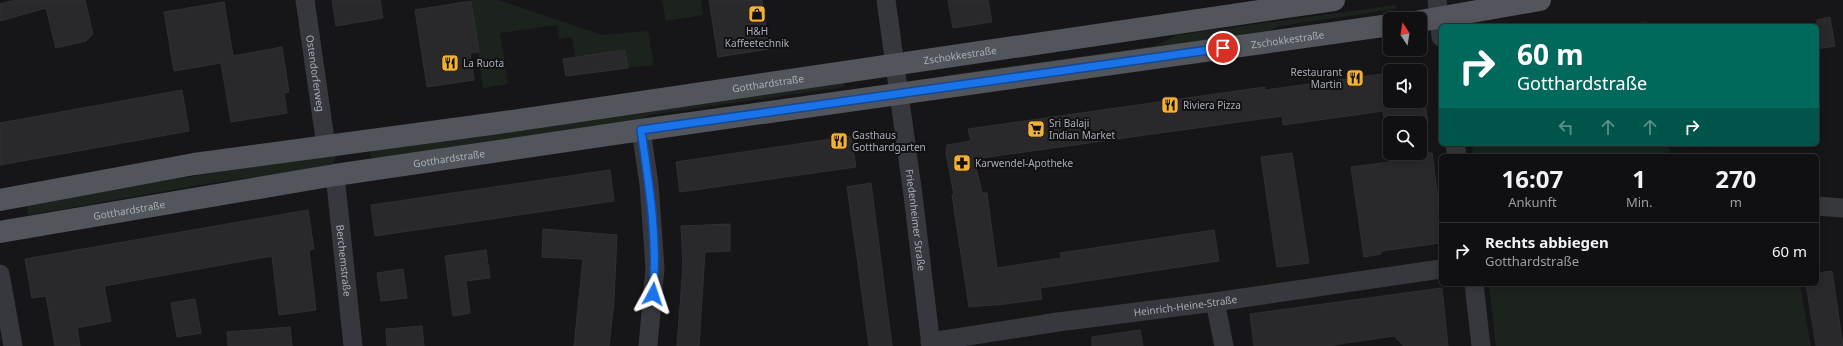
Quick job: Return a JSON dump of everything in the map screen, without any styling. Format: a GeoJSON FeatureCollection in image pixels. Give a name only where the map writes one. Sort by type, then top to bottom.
{"type":"FeatureCollection","features":[{"type":"Feature","properties":{"kind":"main road","name":"Zschokkestraße"},"geometry":{"type":"LineString","coordinates":[[895,65],[1334,0]]}},
{"type":"Feature","properties":{"kind":"main road"},"geometry":{"type":"LineString","coordinates":[[1434,19],[1540,0]]}},
{"type":"Feature","properties":{"kind":"main road","name":"Zschokkestraße"},"geometry":{"type":"LineString","coordinates":[[899,93],[1383,26]]}},
{"type":"Feature","properties":{"kind":"main road","name":"Gotthardstraße"},"geometry":{"type":"LineString","coordinates":[[0,200],[194,164],[895,65]]}},
{"type":"Feature","properties":{"kind":"main road","name":"Gotthardstraße"},"geometry":{"type":"LineString","coordinates":[[0,232],[336,175],[899,93]]}},
{"type":"Feature","properties":{"kind":"street","name":"Ostendorferweg"},"geometry":{"type":"LineString","coordinates":[[305,0],[326,146]]}},
{"type":"Feature","properties":{"kind":"street","name":"Friedenheimer Straße"},"geometry":{"type":"LineString","coordinates":[[886,0],[931,344]]}},
{"type":"Feature","properties":{"kind":"street"},"geometry":{"type":"LineString","coordinates":[[641,130],[649,184],[655,268],[648,346]]}},
{"type":"Feature","properties":{"kind":"street","name":"Berchemstraße"},"geometry":{"type":"LineString","coordinates":[[336,175],[353,346]]}},
{"type":"Feature","properties":{"kind":"street"},"geometry":{"type":"LineString","coordinates":[[1819,206],[1843,208]]}},
{"type":"Feature","properties":{"kind":"street","name":"Heinrich-Heine-Straße"},"geometry":{"type":"LineString","coordinates":[[931,344],[1058,322],[1215,302],[1439,269]]}},
{"type":"Feature","properties":{"kind":"street"},"geometry":{"type":"LineString","coordinates":[[0,274],[13,346]]}},
{"type":"Feature","properties":{"kind":"street"},"geometry":{"type":"LineString","coordinates":[[1474,286],[1481,346]]}},
{"type":"Feature","properties":{"kind":"street"},"geometry":{"type":"LineString","coordinates":[[1215,302],[1224,346]]}},
{"type":"Feature","properties":{"kind":"shaded area"},"geometry":{"type":"Polygon","coordinates":[[[472,0],[498,0],[602,35],[648,31],[654,65],[628,68],[625,50],[575,57],[572,37],[559,39],[557,25],[500,33],[508,84],[483,88],[472,0]]]}},
{"type":"Feature","properties":{"kind":"shaded area"},"geometry":{"type":"Polygon","coordinates":[[[662,0],[701,0],[703,15],[666,21],[662,0]]]}},
{"type":"Feature","properties":{"kind":"shaded area"},"geometry":{"type":"Polygon","coordinates":[[[1396,5],[1396,9],[1280,26],[1257,36],[948,80],[947,75],[1155,46],[1177,35],[1396,5]]]}},
{"type":"Feature","properties":{"kind":"shaded area"},"geometry":{"type":"Polygon","coordinates":[[[1646,21],[1647,24],[1628,24],[1646,21]]]}},
{"type":"Feature","properties":{"kind":"shaded area"},"geometry":{"type":"Polygon","coordinates":[[[844,81],[844,87],[649,115],[634,123],[373,160],[370,154],[372,148],[844,81]]]}},
{"type":"Feature","properties":{"kind":"shaded area"},"geometry":{"type":"Polygon","coordinates":[[[1472,146],[1668,146],[1670,154],[1473,154],[1472,146]]]}},
{"type":"Feature","properties":{"kind":"shaded area"},"geometry":{"type":"Polygon","coordinates":[[[330,154],[336,156],[333,166],[212,183],[28,215],[27,209],[29,203],[330,154]]]}},
{"type":"Feature","properties":{"kind":"shaded area"},"geometry":{"type":"Polygon","coordinates":[[[1489,286],[1800,286],[1811,346],[1496,346],[1489,286]]]}},
{"type":"Feature","properties":{"kind":"building"},"geometry":{"type":"Polygon","coordinates":[[[15,0],[85,0],[93,34],[86,41],[56,48],[46,8],[0,21],[0,4],[15,0]]]}},
{"type":"Feature","properties":{"kind":"building"},"geometry":{"type":"Polygon","coordinates":[[[332,0],[380,0],[383,18],[336,26],[332,0]]]}},
{"type":"Feature","properties":{"kind":"building"},"geometry":{"type":"Polygon","coordinates":[[[709,0],[762,0],[769,49],[718,57],[709,0]]]}},
{"type":"Feature","properties":{"kind":"building"},"geometry":{"type":"Polygon","coordinates":[[[948,0],[988,0],[992,22],[953,28],[948,0]]]}},
{"type":"Feature","properties":{"kind":"building"},"geometry":{"type":"Polygon","coordinates":[[[471,1],[479,52],[470,53],[474,80],[427,87],[415,10],[471,1]]]}},
{"type":"Feature","properties":{"kind":"building"},"geometry":{"type":"Polygon","coordinates":[[[224,2],[233,56],[282,47],[289,92],[284,93],[287,113],[231,122],[221,63],[174,71],[164,12],[224,2]]]}},
{"type":"Feature","properties":{"kind":"building"},"geometry":{"type":"Polygon","coordinates":[[[1830,17],[1835,46],[1819,49],[1819,24],[1817,24],[1817,20],[1830,17]]]}},
{"type":"Feature","properties":{"kind":"building"},"geometry":{"type":"Polygon","coordinates":[[[625,50],[628,68],[566,76],[563,59],[625,50]]]}},
{"type":"Feature","properties":{"kind":"building"},"geometry":{"type":"Polygon","coordinates":[[[1383,74],[1383,108],[1426,108],[1428,123],[1427,116],[1384,116],[1383,111],[1283,125],[1282,116],[974,159],[982,193],[987,193],[997,268],[1061,258],[1060,253],[1214,230],[1219,261],[1040,288],[1042,299],[969,307],[952,195],[954,195],[946,153],[947,145],[971,141],[968,129],[1265,87],[1265,90],[1383,74]]]}},
{"type":"Feature","properties":{"kind":"building"},"geometry":{"type":"Polygon","coordinates":[[[182,90],[189,131],[0,165],[0,123],[182,90]]]}},
{"type":"Feature","properties":{"kind":"building"},"geometry":{"type":"Polygon","coordinates":[[[851,136],[856,167],[680,192],[676,162],[851,136]]]}},
{"type":"Feature","properties":{"kind":"building"},"geometry":{"type":"Polygon","coordinates":[[[1292,153],[1309,263],[1277,267],[1261,157],[1292,153]]]}},
{"type":"Feature","properties":{"kind":"building"},"geometry":{"type":"Polygon","coordinates":[[[1427,153],[1432,153],[1439,207],[1439,243],[1381,251],[1381,254],[1364,257],[1351,167],[1390,162],[1390,160],[1427,160],[1427,153]]]}},
{"type":"Feature","properties":{"kind":"building"},"geometry":{"type":"Polygon","coordinates":[[[610,170],[614,201],[375,236],[371,205],[610,170]]]}},
{"type":"Feature","properties":{"kind":"building"},"geometry":{"type":"Polygon","coordinates":[[[871,183],[892,346],[869,346],[847,187],[871,183]]]}},
{"type":"Feature","properties":{"kind":"building"},"geometry":{"type":"Polygon","coordinates":[[[308,210],[314,249],[309,250],[316,310],[279,315],[272,256],[104,286],[111,321],[77,328],[80,346],[55,346],[46,296],[32,298],[25,259],[308,210]]]}},
{"type":"Feature","properties":{"kind":"building"},"geometry":{"type":"Polygon","coordinates":[[[730,224],[730,251],[705,252],[699,346],[677,346],[683,266],[681,226],[730,224]]]}},
{"type":"Feature","properties":{"kind":"building"},"geometry":{"type":"Polygon","coordinates":[[[543,229],[617,235],[614,301],[609,346],[574,346],[583,259],[542,257],[543,229]]]}},
{"type":"Feature","properties":{"kind":"building"},"geometry":{"type":"Polygon","coordinates":[[[486,250],[490,278],[466,281],[470,313],[453,316],[445,256],[486,250]]]}},
{"type":"Feature","properties":{"kind":"building"},"geometry":{"type":"Polygon","coordinates":[[[403,269],[407,298],[381,301],[377,273],[403,269]]]}},
{"type":"Feature","properties":{"kind":"building"},"geometry":{"type":"Polygon","coordinates":[[[1832,271],[1843,346],[1816,346],[1806,286],[1819,286],[1819,273],[1832,271]]]}},
{"type":"Feature","properties":{"kind":"building"},"geometry":{"type":"Polygon","coordinates":[[[1442,288],[1448,346],[1404,346],[1394,336],[1326,346],[1254,346],[1250,314],[1442,288]]]}},
{"type":"Feature","properties":{"kind":"building"},"geometry":{"type":"Polygon","coordinates":[[[195,299],[201,333],[177,337],[171,303],[195,299]]]}},
{"type":"Feature","properties":{"kind":"building"},"geometry":{"type":"Polygon","coordinates":[[[422,326],[424,346],[387,346],[386,329],[422,326]]]}},
{"type":"Feature","properties":{"kind":"building"},"geometry":{"type":"Polygon","coordinates":[[[290,327],[292,346],[228,346],[227,332],[290,327]]]}},
{"type":"Feature","properties":{"kind":"building"},"geometry":{"type":"Polygon","coordinates":[[[1140,330],[1143,346],[1092,346],[1092,337],[1140,330]]]}},
{"type":"Feature","properties":{"kind":"place","name":"H&H Kaffeetechnik"},"geometry":{"type":"Point","coordinates":[757,14]}},
{"type":"Feature","properties":{"kind":"place","name":"La Ruota"},"geometry":{"type":"Point","coordinates":[450,63]}},
{"type":"Feature","properties":{"kind":"place","name":"Restaurant Martin"},"geometry":{"type":"Point","coordinates":[1355,78]}},
{"type":"Feature","properties":{"kind":"place","name":"Riviera Pizza"},"geometry":{"type":"Point","coordinates":[1170,105]}},
{"type":"Feature","properties":{"kind":"place","name":"Sri Balaji Indian Market"},"geometry":{"type":"Point","coordinates":[1036,129]}},
{"type":"Feature","properties":{"kind":"place","name":"Gasthaus Gotthardgarten"},"geometry":{"type":"Point","coordinates":[839,141]}},
{"type":"Feature","properties":{"kind":"place","name":"Karwendel-Apotheke"},"geometry":{"type":"Point","coordinates":[962,163]}},
{"type":"Feature","properties":{"kind":"route"},"geometry":{"type":"LineString","coordinates":[[653,294],[655,268],[649,184],[641,130],[1223,48]]}}]}
